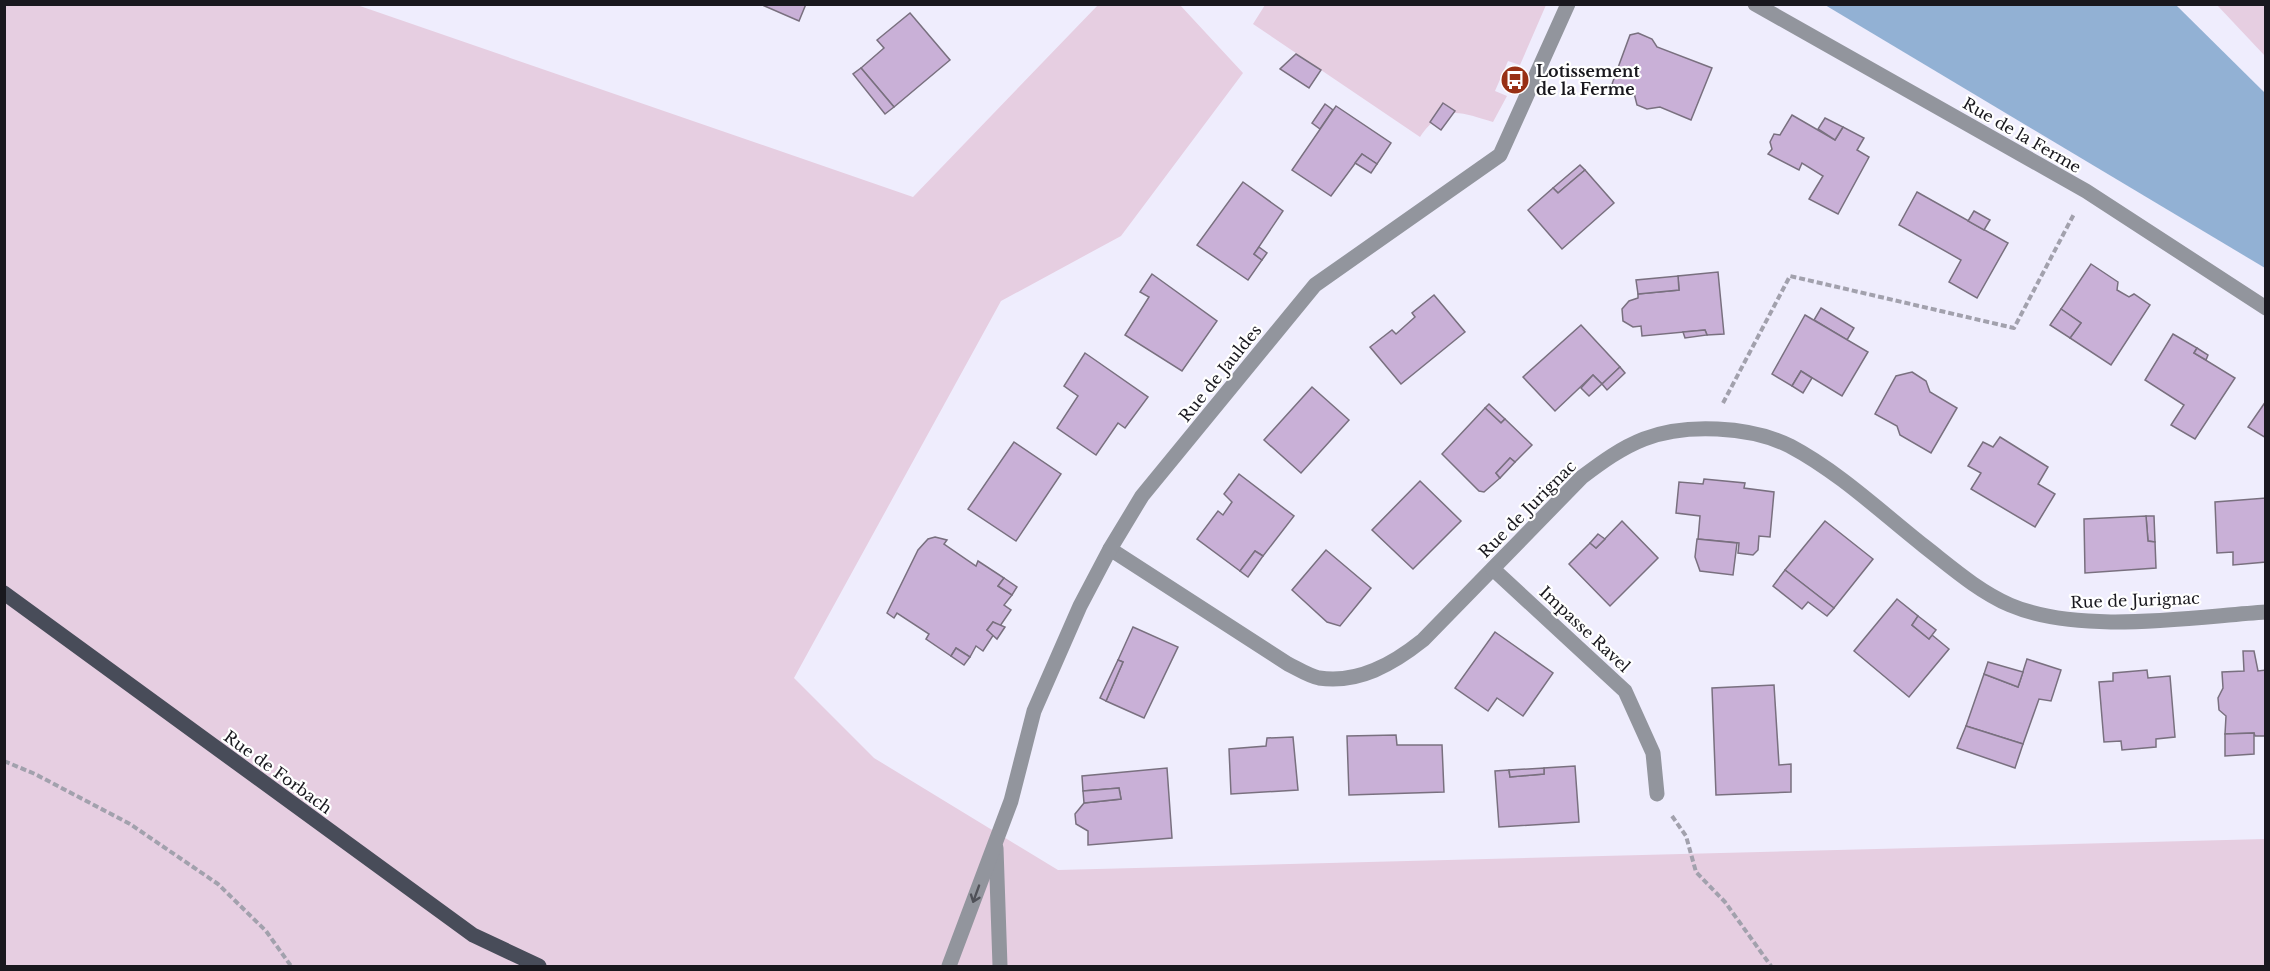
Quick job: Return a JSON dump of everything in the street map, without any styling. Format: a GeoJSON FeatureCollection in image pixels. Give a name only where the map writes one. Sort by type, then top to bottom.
{"type":"FeatureCollection","features":[{"type":"Feature","properties":{"kind":"main road","name":"Rue de Forbach"},"geometry":{"type":"LineString","coordinates":[[4,593],[473,935],[539,966]]}},
{"type":"Feature","properties":{"kind":"street","name":"Rue de Jauldes"},"geometry":{"type":"LineString","coordinates":[[949,966],[1011,801],[1034,711],[1080,606],[1110,549],[1142,496],[1315,285],[1500,155],[1568,4]]}},
{"type":"Feature","properties":{"kind":"street","name":"Rue de la Ferme"},"geometry":{"type":"LineString","coordinates":[[1755,4],[2086,191],[2265,308]]}},
{"type":"Feature","properties":{"kind":"street","name":"Rue de Jurignac"},"geometry":{"type":"LineString","coordinates":[[1110,549],[1288,664],[1317,678],[1349,678],[1394,663],[1422,640],[1582,477],[1611,455],[1645,438],[1693,430],[1744,430],[1789,446],[1833,474],[1969,582],[2019,608],[2056,620],[2125,621],[2265,612]]}},
{"type":"Feature","properties":{"kind":"street","name":"Impasse Ravel"},"geometry":{"type":"LineString","coordinates":[[1493,569],[1625,691],[1653,753],[1657,794]]}},
{"type":"Feature","properties":{"kind":"street","name":"Rue de Jauldes"},"geometry":{"type":"LineString","coordinates":[[996,839],[1000,966]]}},
{"type":"Feature","properties":{"kind":"path"},"geometry":{"type":"LineString","coordinates":[[1709,430],[1790,276],[2014,328],[2086,191]]}},
{"type":"Feature","properties":{"kind":"path"},"geometry":{"type":"LineString","coordinates":[[4,762],[35,774],[130,824],[218,884],[266,931],[291,966]]}},
{"type":"Feature","properties":{"kind":"path"},"geometry":{"type":"LineString","coordinates":[[1657,794],[1686,836],[1696,872],[1725,902],[1771,966]]}},
{"type":"Feature","properties":{"kind":"shaded area"},"geometry":{"type":"Polygon","coordinates":[[[5,5],[357,5],[913,197],[1098,5],[1180,5],[1243,73],[1121,236],[1001,301],[794,678],[874,758],[1058,870],[2265,839],[2265,966],[5,966],[5,5]]]}},
{"type":"Feature","properties":{"kind":"shaded area"},"geometry":{"type":"Polygon","coordinates":[[[1265,5],[1546,5],[1520,65],[1508,61],[1495,91],[1507,96],[1493,122],[1471,115],[1453,113],[1436,119],[1420,137],[1253,24],[1265,5]]]}},
{"type":"Feature","properties":{"kind":"shaded area"},"geometry":{"type":"Polygon","coordinates":[[[2217,5],[2265,5],[2265,56],[2217,5]]]}},
{"type":"Feature","properties":{"kind":"water"},"geometry":{"type":"Polygon","coordinates":[[[1825,5],[2176,5],[2265,93],[2265,268],[1825,5]]]}},
{"type":"Feature","properties":{"kind":"building"},"geometry":{"type":"Polygon","coordinates":[[[760,4],[806,4],[799,21],[760,4]]]}},
{"type":"Feature","properties":{"kind":"building"},"geometry":{"type":"Polygon","coordinates":[[[910,13],[950,60],[894,107],[861,68],[884,48],[877,40],[910,13]]]}},
{"type":"Feature","properties":{"kind":"building"},"geometry":{"type":"Polygon","coordinates":[[[1638,33],[1652,39],[1657,47],[1712,68],[1691,120],[1660,107],[1647,109],[1637,105],[1634,93],[1612,84],[1630,35],[1638,33]]]}},
{"type":"Feature","properties":{"kind":"building"},"geometry":{"type":"Polygon","coordinates":[[[1296,54],[1321,70],[1309,88],[1280,69],[1296,54]]]}},
{"type":"Feature","properties":{"kind":"building"},"geometry":{"type":"Polygon","coordinates":[[[861,68],[894,107],[885,114],[853,74],[861,68]]]}},
{"type":"Feature","properties":{"kind":"building"},"geometry":{"type":"Polygon","coordinates":[[[1443,103],[1455,111],[1441,130],[1430,122],[1443,103]]]}},
{"type":"Feature","properties":{"kind":"building"},"geometry":{"type":"Polygon","coordinates":[[[1325,104],[1333,110],[1320,129],[1312,123],[1325,104]]]}},
{"type":"Feature","properties":{"kind":"building"},"geometry":{"type":"Polygon","coordinates":[[[1336,106],[1391,143],[1377,164],[1362,154],[1331,196],[1292,170],[1336,106]]]}},
{"type":"Feature","properties":{"kind":"building"},"geometry":{"type":"Polygon","coordinates":[[[1792,115],[1835,140],[1843,127],[1864,138],[1857,150],[1869,157],[1838,214],[1809,199],[1823,176],[1802,163],[1799,170],[1768,154],[1772,149],[1770,142],[1774,134],[1780,135],[1792,115]]]}},
{"type":"Feature","properties":{"kind":"building"},"geometry":{"type":"Polygon","coordinates":[[[1825,118],[1843,127],[1835,140],[1818,129],[1825,118]]]}},
{"type":"Feature","properties":{"kind":"building"},"geometry":{"type":"Polygon","coordinates":[[[1362,154],[1377,164],[1371,173],[1355,163],[1362,154]]]}},
{"type":"Feature","properties":{"kind":"building"},"geometry":{"type":"Polygon","coordinates":[[[1580,165],[1585,170],[1558,193],[1553,188],[1580,165]]]}},
{"type":"Feature","properties":{"kind":"building"},"geometry":{"type":"Polygon","coordinates":[[[1585,170],[1614,203],[1562,249],[1528,210],[1553,188],[1558,193],[1585,170]]]}},
{"type":"Feature","properties":{"kind":"building"},"geometry":{"type":"Polygon","coordinates":[[[1243,182],[1283,211],[1254,254],[1262,260],[1248,280],[1197,245],[1243,182]]]}},
{"type":"Feature","properties":{"kind":"building"},"geometry":{"type":"Polygon","coordinates":[[[1917,192],[2008,243],[1977,298],[1949,282],[1961,260],[1899,225],[1917,192]]]}},
{"type":"Feature","properties":{"kind":"building"},"geometry":{"type":"Polygon","coordinates":[[[1974,211],[1990,220],[1984,230],[1968,221],[1974,211]]]}},
{"type":"Feature","properties":{"kind":"building"},"geometry":{"type":"Polygon","coordinates":[[[1259,247],[1267,253],[1262,260],[1254,254],[1259,247]]]}},
{"type":"Feature","properties":{"kind":"building"},"geometry":{"type":"Polygon","coordinates":[[[2091,264],[2118,282],[2117,290],[2129,297],[2134,294],[2150,305],[2111,365],[2070,338],[2081,323],[2061,309],[2091,264]]]}},
{"type":"Feature","properties":{"kind":"building"},"geometry":{"type":"Polygon","coordinates":[[[1718,272],[1724,334],[1707,335],[1705,330],[1642,336],[1641,326],[1633,327],[1623,321],[1622,309],[1629,301],[1638,298],[1638,294],[1679,290],[1678,276],[1718,272]]]}},
{"type":"Feature","properties":{"kind":"building"},"geometry":{"type":"Polygon","coordinates":[[[1152,274],[1217,321],[1182,371],[1125,335],[1149,297],[1140,292],[1152,274]]]}},
{"type":"Feature","properties":{"kind":"building"},"geometry":{"type":"Polygon","coordinates":[[[1678,276],[1679,290],[1638,294],[1636,280],[1678,276]]]}},
{"type":"Feature","properties":{"kind":"building"},"geometry":{"type":"Polygon","coordinates":[[[1434,295],[1465,332],[1401,384],[1370,347],[1392,330],[1396,334],[1415,317],[1412,313],[1434,295]]]}},
{"type":"Feature","properties":{"kind":"building"},"geometry":{"type":"Polygon","coordinates":[[[1821,308],[1854,328],[1847,340],[1814,320],[1821,308]]]}},
{"type":"Feature","properties":{"kind":"building"},"geometry":{"type":"Polygon","coordinates":[[[2061,309],[2081,323],[2070,338],[2050,325],[2061,309]]]}},
{"type":"Feature","properties":{"kind":"building"},"geometry":{"type":"Polygon","coordinates":[[[1805,315],[1868,352],[1842,396],[1801,371],[1792,386],[1772,374],[1805,315]]]}},
{"type":"Feature","properties":{"kind":"building"},"geometry":{"type":"Polygon","coordinates":[[[1581,325],[1620,367],[1602,384],[1593,375],[1555,411],[1523,377],[1581,325]]]}},
{"type":"Feature","properties":{"kind":"building"},"geometry":{"type":"Polygon","coordinates":[[[1705,330],[1707,335],[1685,338],[1683,332],[1705,330]]]}},
{"type":"Feature","properties":{"kind":"building"},"geometry":{"type":"Polygon","coordinates":[[[2173,334],[2197,348],[2194,353],[2235,378],[2195,439],[2171,425],[2184,405],[2145,380],[2173,334]]]}},
{"type":"Feature","properties":{"kind":"building"},"geometry":{"type":"Polygon","coordinates":[[[2197,348],[2208,355],[2206,360],[2194,353],[2197,348]]]}},
{"type":"Feature","properties":{"kind":"building"},"geometry":{"type":"Polygon","coordinates":[[[1085,353],[1148,397],[1125,428],[1118,423],[1096,455],[1057,428],[1078,396],[1064,386],[1085,353]]]}},
{"type":"Feature","properties":{"kind":"building"},"geometry":{"type":"Polygon","coordinates":[[[1620,367],[1625,373],[1607,390],[1602,384],[1620,367]]]}},
{"type":"Feature","properties":{"kind":"building"},"geometry":{"type":"Polygon","coordinates":[[[1801,371],[1812,378],[1803,393],[1792,386],[1801,371]]]}},
{"type":"Feature","properties":{"kind":"building"},"geometry":{"type":"Polygon","coordinates":[[[1912,372],[1926,381],[1930,392],[1957,408],[1931,453],[1900,435],[1897,426],[1875,414],[1896,376],[1912,372]]]}},
{"type":"Feature","properties":{"kind":"building"},"geometry":{"type":"Polygon","coordinates":[[[1593,375],[1602,384],[1589,396],[1581,388],[1593,375]]]}},
{"type":"Feature","properties":{"kind":"building"},"geometry":{"type":"Polygon","coordinates":[[[1312,387],[1349,420],[1301,473],[1264,440],[1312,387]]]}},
{"type":"Feature","properties":{"kind":"building"},"geometry":{"type":"Polygon","coordinates":[[[2266,401],[2266,438],[2248,427],[2266,401]]]}},
{"type":"Feature","properties":{"kind":"building"},"geometry":{"type":"Polygon","coordinates":[[[1489,404],[1505,419],[1501,423],[1485,408],[1489,404]]]}},
{"type":"Feature","properties":{"kind":"building"},"geometry":{"type":"Polygon","coordinates":[[[1485,408],[1501,423],[1505,419],[1532,445],[1515,462],[1510,458],[1496,473],[1500,478],[1484,492],[1479,491],[1442,454],[1485,408]]]}},
{"type":"Feature","properties":{"kind":"building"},"geometry":{"type":"Polygon","coordinates":[[[2000,437],[2048,467],[2038,484],[2055,494],[2035,527],[1971,489],[1981,473],[1968,466],[1983,442],[1993,447],[2000,437]]]}},
{"type":"Feature","properties":{"kind":"building"},"geometry":{"type":"Polygon","coordinates":[[[1014,442],[1061,474],[1016,541],[968,509],[1014,442]]]}},
{"type":"Feature","properties":{"kind":"building"},"geometry":{"type":"Polygon","coordinates":[[[1510,458],[1515,462],[1500,478],[1496,473],[1510,458]]]}},
{"type":"Feature","properties":{"kind":"building"},"geometry":{"type":"Polygon","coordinates":[[[1239,474],[1294,516],[1263,556],[1255,551],[1240,571],[1197,539],[1218,511],[1223,515],[1232,502],[1224,494],[1239,474]]]}},
{"type":"Feature","properties":{"kind":"building"},"geometry":{"type":"Polygon","coordinates":[[[1704,479],[1745,483],[1744,488],[1774,492],[1770,537],[1759,536],[1758,550],[1753,555],[1738,553],[1739,543],[1698,539],[1700,516],[1676,513],[1679,482],[1703,484],[1704,479]]]}},
{"type":"Feature","properties":{"kind":"building"},"geometry":{"type":"Polygon","coordinates":[[[1420,481],[1461,521],[1413,569],[1372,530],[1420,481]]]}},
{"type":"Feature","properties":{"kind":"building"},"geometry":{"type":"Polygon","coordinates":[[[2266,498],[2266,562],[2233,565],[2233,552],[2217,553],[2215,502],[2266,498]]]}},
{"type":"Feature","properties":{"kind":"building"},"geometry":{"type":"Polygon","coordinates":[[[2146,516],[2154,516],[2155,542],[2148,541],[2146,516]]]}},
{"type":"Feature","properties":{"kind":"building"},"geometry":{"type":"Polygon","coordinates":[[[2146,516],[2148,541],[2155,542],[2156,568],[2085,573],[2084,519],[2146,516]]]}},
{"type":"Feature","properties":{"kind":"building"},"geometry":{"type":"Polygon","coordinates":[[[1622,521],[1658,558],[1610,606],[1569,564],[1590,543],[1596,548],[1622,521]]]}},
{"type":"Feature","properties":{"kind":"building"},"geometry":{"type":"Polygon","coordinates":[[[1825,521],[1873,559],[1834,608],[1785,570],[1825,521]]]}},
{"type":"Feature","properties":{"kind":"building"},"geometry":{"type":"Polygon","coordinates":[[[1598,534],[1605,539],[1596,548],[1590,543],[1598,534]]]}},
{"type":"Feature","properties":{"kind":"building"},"geometry":{"type":"Polygon","coordinates":[[[935,537],[947,540],[944,544],[976,566],[978,561],[1004,578],[998,586],[1012,595],[1004,605],[1011,610],[1000,626],[993,622],[987,630],[994,634],[983,651],[976,646],[970,657],[956,648],[951,656],[926,639],[929,634],[897,613],[894,618],[887,613],[918,550],[928,539],[935,537]]]}},
{"type":"Feature","properties":{"kind":"building"},"geometry":{"type":"Polygon","coordinates":[[[1697,539],[1737,543],[1733,575],[1700,571],[1695,557],[1697,539]]]}},
{"type":"Feature","properties":{"kind":"building"},"geometry":{"type":"Polygon","coordinates":[[[1326,550],[1371,588],[1340,626],[1327,622],[1292,590],[1326,550]]]}},
{"type":"Feature","properties":{"kind":"building"},"geometry":{"type":"Polygon","coordinates":[[[1255,551],[1263,556],[1248,577],[1240,571],[1255,551]]]}},
{"type":"Feature","properties":{"kind":"building"},"geometry":{"type":"Polygon","coordinates":[[[1785,570],[1834,608],[1827,616],[1808,602],[1802,609],[1773,586],[1785,570]]]}},
{"type":"Feature","properties":{"kind":"building"},"geometry":{"type":"Polygon","coordinates":[[[1004,578],[1017,587],[1012,595],[998,586],[1004,578]]]}},
{"type":"Feature","properties":{"kind":"building"},"geometry":{"type":"Polygon","coordinates":[[[1897,599],[1918,616],[1912,625],[1929,639],[1932,635],[1949,649],[1909,697],[1854,651],[1897,599]]]}},
{"type":"Feature","properties":{"kind":"building"},"geometry":{"type":"Polygon","coordinates":[[[1918,616],[1936,630],[1929,639],[1912,625],[1918,616]]]}},
{"type":"Feature","properties":{"kind":"building"},"geometry":{"type":"Polygon","coordinates":[[[993,622],[1005,627],[997,639],[987,630],[993,622]]]}},
{"type":"Feature","properties":{"kind":"building"},"geometry":{"type":"Polygon","coordinates":[[[1133,627],[1178,647],[1144,718],[1106,701],[1123,662],[1118,660],[1133,627]]]}},
{"type":"Feature","properties":{"kind":"building"},"geometry":{"type":"Polygon","coordinates":[[[1495,632],[1553,673],[1523,716],[1497,698],[1488,711],[1455,688],[1495,632]]]}},
{"type":"Feature","properties":{"kind":"building"},"geometry":{"type":"Polygon","coordinates":[[[956,648],[970,657],[964,665],[951,656],[956,648]]]}},
{"type":"Feature","properties":{"kind":"building"},"geometry":{"type":"Polygon","coordinates":[[[2243,651],[2254,651],[2258,671],[2266,670],[2266,736],[2255,736],[2254,733],[2225,734],[2226,716],[2219,710],[2218,698],[2223,688],[2222,672],[2244,671],[2243,651]]]}},
{"type":"Feature","properties":{"kind":"building"},"geometry":{"type":"Polygon","coordinates":[[[2027,659],[2061,670],[2051,701],[2039,699],[2023,744],[1966,726],[1984,674],[2018,687],[2027,659]]]}},
{"type":"Feature","properties":{"kind":"building"},"geometry":{"type":"Polygon","coordinates":[[[1118,660],[1123,662],[1106,701],[1100,698],[1118,660]]]}},
{"type":"Feature","properties":{"kind":"building"},"geometry":{"type":"Polygon","coordinates":[[[1988,662],[2023,672],[2018,687],[1984,674],[1988,662]]]}},
{"type":"Feature","properties":{"kind":"building"},"geometry":{"type":"Polygon","coordinates":[[[2147,670],[2148,678],[2170,676],[2175,737],[2156,739],[2156,747],[2122,750],[2121,741],[2104,742],[2099,682],[2113,681],[2113,673],[2147,670]]]}},
{"type":"Feature","properties":{"kind":"building"},"geometry":{"type":"Polygon","coordinates":[[[1774,685],[1779,765],[1791,764],[1791,792],[1716,795],[1712,688],[1774,685]]]}},
{"type":"Feature","properties":{"kind":"building"},"geometry":{"type":"Polygon","coordinates":[[[1966,726],[2023,744],[2015,768],[1957,748],[1966,726]]]}},
{"type":"Feature","properties":{"kind":"building"},"geometry":{"type":"Polygon","coordinates":[[[2254,733],[2254,754],[2225,756],[2225,734],[2254,733]]]}},
{"type":"Feature","properties":{"kind":"building"},"geometry":{"type":"Polygon","coordinates":[[[1396,735],[1397,745],[1442,745],[1444,792],[1349,795],[1347,736],[1396,735]]]}},
{"type":"Feature","properties":{"kind":"building"},"geometry":{"type":"Polygon","coordinates":[[[1293,737],[1298,790],[1231,794],[1229,749],[1266,746],[1267,738],[1293,737]]]}},
{"type":"Feature","properties":{"kind":"building"},"geometry":{"type":"Polygon","coordinates":[[[1575,766],[1579,822],[1499,827],[1495,771],[1509,770],[1510,777],[1544,774],[1544,768],[1575,766]]]}},
{"type":"Feature","properties":{"kind":"building"},"geometry":{"type":"Polygon","coordinates":[[[1167,768],[1172,838],[1088,845],[1088,831],[1076,824],[1075,814],[1084,803],[1121,799],[1119,788],[1083,791],[1082,776],[1167,768]]]}},
{"type":"Feature","properties":{"kind":"building"},"geometry":{"type":"Polygon","coordinates":[[[1544,768],[1544,774],[1510,777],[1509,770],[1544,768]]]}},
{"type":"Feature","properties":{"kind":"building"},"geometry":{"type":"Polygon","coordinates":[[[1119,788],[1121,799],[1084,803],[1083,791],[1119,788]]]}},
{"type":"Feature","properties":{"kind":"place","name":"Lotissement de la Ferme"},"geometry":{"type":"Point","coordinates":[1515,80]}}]}
